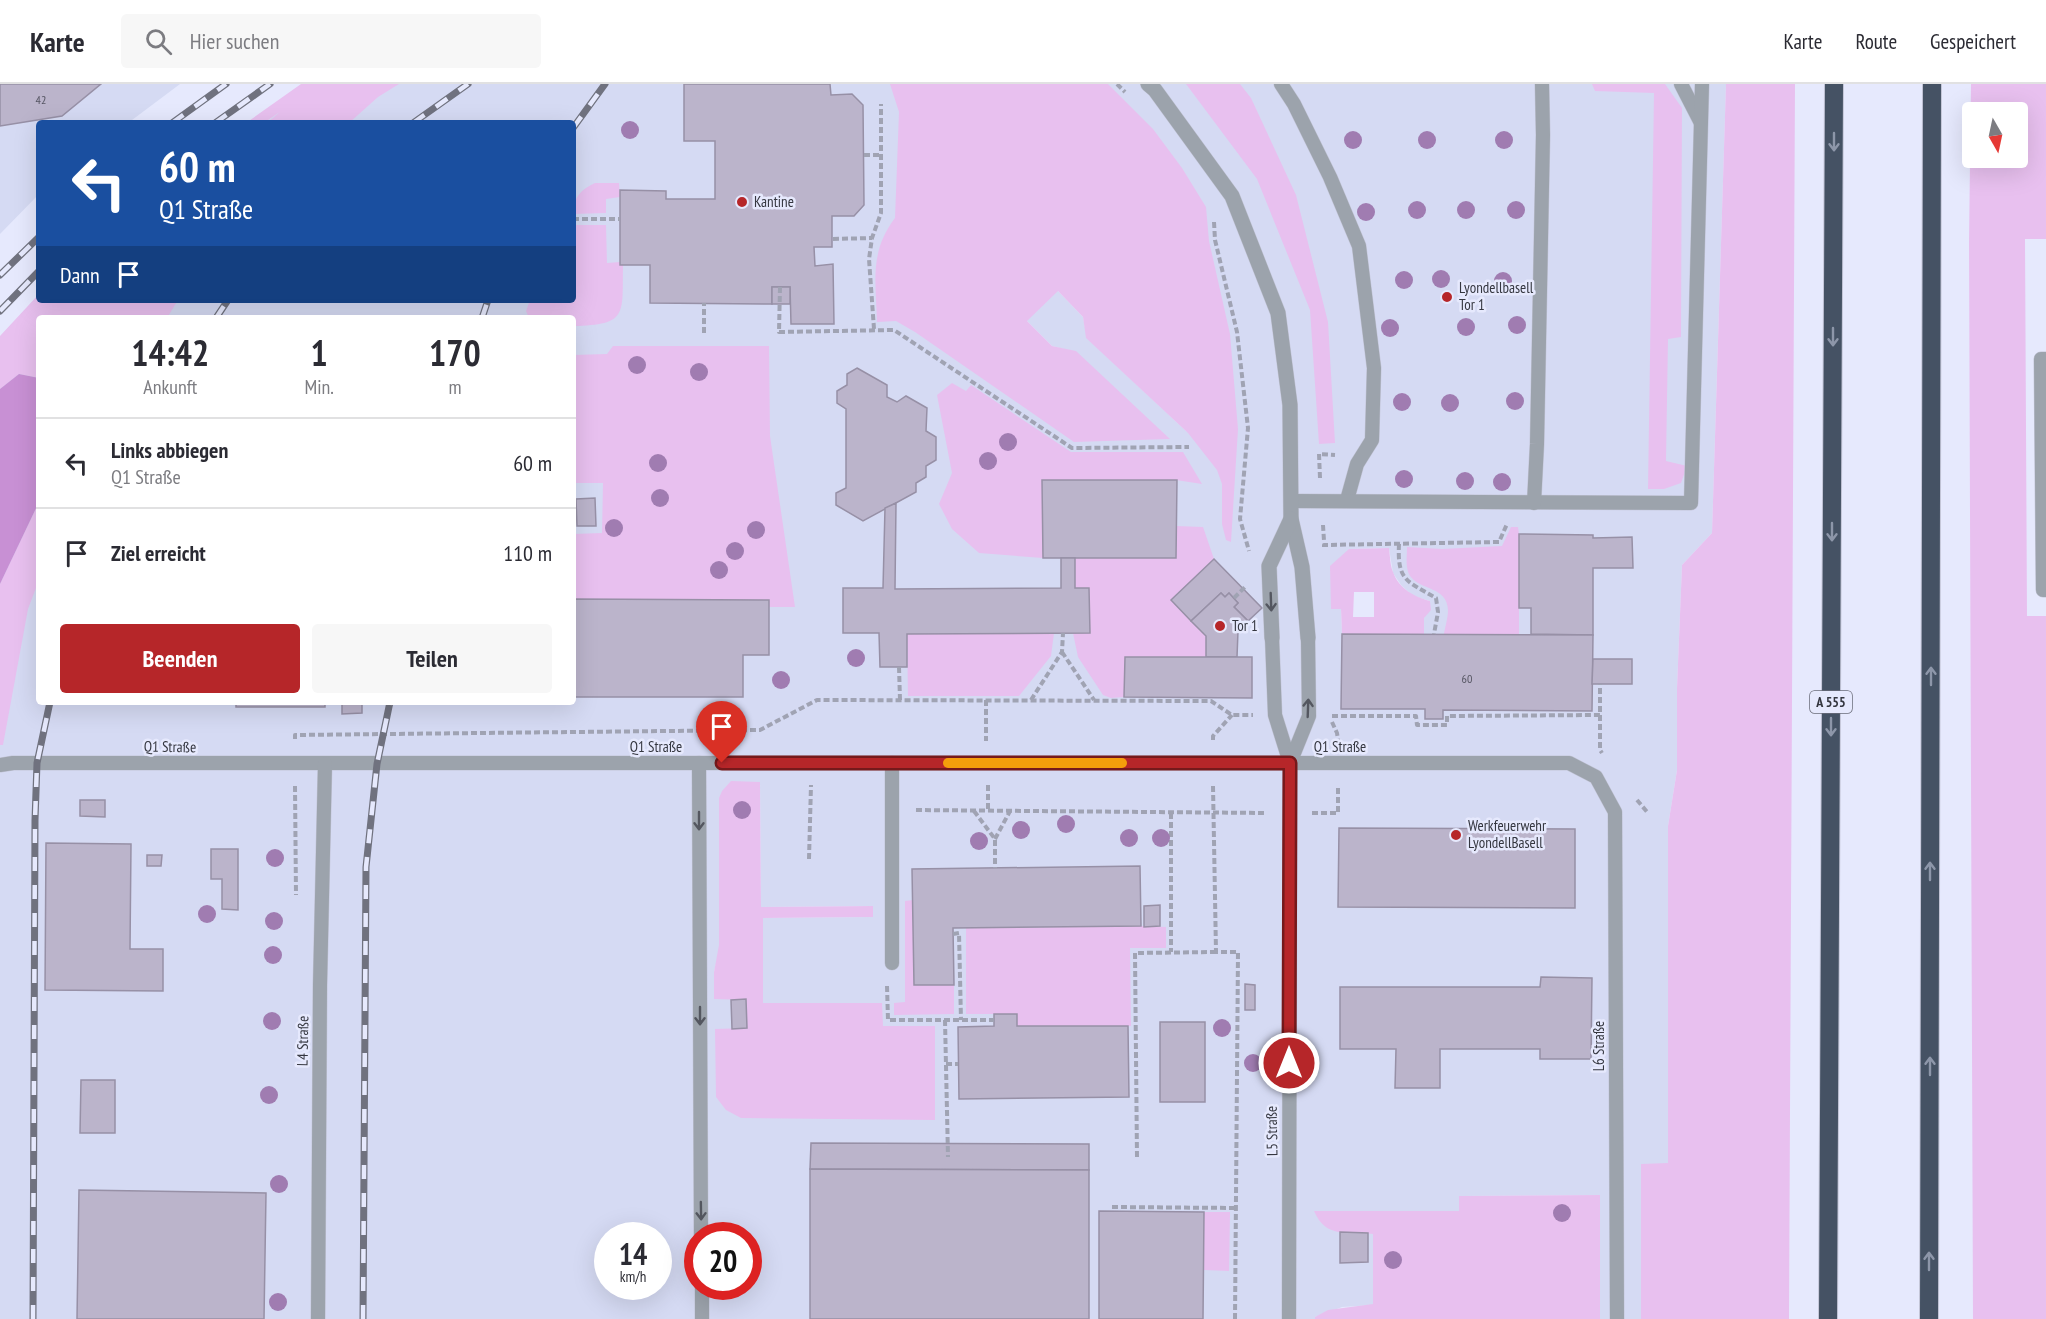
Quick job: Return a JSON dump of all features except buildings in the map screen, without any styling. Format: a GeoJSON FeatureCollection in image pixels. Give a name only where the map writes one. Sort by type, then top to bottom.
{"type":"FeatureCollection","features":[{"type":"Feature","properties":{"kind":"highway","name":"A 555"},"geometry":{"type":"LineString","coordinates":[[1828,1319],[1834,84]]}},
{"type":"Feature","properties":{"kind":"highway"},"geometry":{"type":"LineString","coordinates":[[1929,1319],[1932,84]]}},
{"type":"Feature","properties":{"kind":"street"},"geometry":{"type":"LineString","coordinates":[[1148,84],[1155,90],[1232,196],[1278,313],[1290,405],[1291,519],[1302,567],[1308,638]]}},
{"type":"Feature","properties":{"kind":"street"},"geometry":{"type":"LineString","coordinates":[[1272,638],[1269,566],[1291,519]]}},
{"type":"Feature","properties":{"kind":"lane"},"geometry":{"type":"LineString","coordinates":[[1281,84],[1294,104],[1330,177],[1359,246],[1374,368],[1372,440],[1357,464],[1347,500]]}},
{"type":"Feature","properties":{"kind":"lane"},"geometry":{"type":"LineString","coordinates":[[1534,503],[1543,135],[1542,84]]}},
{"type":"Feature","properties":{"kind":"lane"},"geometry":{"type":"LineString","coordinates":[[1681,84],[1701,123]]}},
{"type":"Feature","properties":{"kind":"lane"},"geometry":{"type":"LineString","coordinates":[[1291,501],[1690,503],[1702,84]]}},
{"type":"Feature","properties":{"kind":"lane"},"geometry":{"type":"LineString","coordinates":[[2046,359],[2041,359],[2043,590],[2046,590]]}},
{"type":"Feature","properties":{"kind":"lane"},"geometry":{"type":"LineString","coordinates":[[1272,638],[1275,715],[1290,763]]}},
{"type":"Feature","properties":{"kind":"lane"},"geometry":{"type":"LineString","coordinates":[[1290,763],[1309,716],[1308,638]]}},
{"type":"Feature","properties":{"kind":"lane","name":"Q1 Straße"},"geometry":{"type":"LineString","coordinates":[[0,765],[37,763],[1569,764],[1596,777]]}},
{"type":"Feature","properties":{"kind":"lane"},"geometry":{"type":"LineString","coordinates":[[699,763],[701,1222]]}},
{"type":"Feature","properties":{"kind":"lane"},"geometry":{"type":"LineString","coordinates":[[892,763],[892,963]]}},
{"type":"Feature","properties":{"kind":"lane","name":"L5 Straße"},"geometry":{"type":"LineString","coordinates":[[1289,1319],[1290,763]]}},
{"type":"Feature","properties":{"kind":"lane","name":"L4 Straße"},"geometry":{"type":"LineString","coordinates":[[318,1319],[320,985],[325,764]]}},
{"type":"Feature","properties":{"kind":"lane","name":"L6 Straße"},"geometry":{"type":"LineString","coordinates":[[1596,777],[1615,812],[1617,1319]]}},
{"type":"Feature","properties":{"kind":"lane"},"geometry":{"type":"LineString","coordinates":[[702,1300],[702,1319]]}},
{"type":"Feature","properties":{"kind":"path"},"geometry":{"type":"LineString","coordinates":[[1117,84],[1125,93]]}},
{"type":"Feature","properties":{"kind":"path"},"geometry":{"type":"LineString","coordinates":[[874,329],[869,259],[872,238],[880,213],[881,104]]}},
{"type":"Feature","properties":{"kind":"path"},"geometry":{"type":"LineString","coordinates":[[864,155],[881,155]]}},
{"type":"Feature","properties":{"kind":"path"},"geometry":{"type":"LineString","coordinates":[[1214,217],[1215,240],[1236,332],[1248,428],[1240,519],[1251,557]]}},
{"type":"Feature","properties":{"kind":"path"},"geometry":{"type":"LineString","coordinates":[[576,219],[620,219]]}},
{"type":"Feature","properties":{"kind":"path"},"geometry":{"type":"LineString","coordinates":[[833,239],[872,238]]}},
{"type":"Feature","properties":{"kind":"path"},"geometry":{"type":"LineString","coordinates":[[780,287],[779,332],[894,330],[1072,448],[1189,447]]}},
{"type":"Feature","properties":{"kind":"path"},"geometry":{"type":"LineString","coordinates":[[704,303],[704,333]]}},
{"type":"Feature","properties":{"kind":"path"},"geometry":{"type":"LineString","coordinates":[[1325,556],[1324,545],[1499,542],[1508,521]]}},
{"type":"Feature","properties":{"kind":"path"},"geometry":{"type":"LineString","coordinates":[[1399,544],[1400,569],[1406,581],[1436,598],[1438,612],[1434,634]]}},
{"type":"Feature","properties":{"kind":"path"},"geometry":{"type":"LineString","coordinates":[[1031,700],[1062,652],[1063,633]]}},
{"type":"Feature","properties":{"kind":"path"},"geometry":{"type":"LineString","coordinates":[[1062,652],[1095,701]]}},
{"type":"Feature","properties":{"kind":"path"},"geometry":{"type":"LineString","coordinates":[[899,667],[900,700]]}},
{"type":"Feature","properties":{"kind":"path"},"geometry":{"type":"LineString","coordinates":[[1329,716],[1416,716],[1417,724],[1447,725],[1447,716],[1600,715],[1600,684]]}},
{"type":"Feature","properties":{"kind":"path"},"geometry":{"type":"LineString","coordinates":[[1216,952],[1213,736],[1232,715]]}},
{"type":"Feature","properties":{"kind":"path"},"geometry":{"type":"LineString","coordinates":[[809,859],[812,763]]}},
{"type":"Feature","properties":{"kind":"path"},"geometry":{"type":"LineString","coordinates":[[892,810],[1214,813]]}},
{"type":"Feature","properties":{"kind":"path"},"geometry":{"type":"LineString","coordinates":[[973,810],[995,839]]}},
{"type":"Feature","properties":{"kind":"path"},"geometry":{"type":"LineString","coordinates":[[995,868],[995,839],[1010,811]]}},
{"type":"Feature","properties":{"kind":"path"},"geometry":{"type":"LineString","coordinates":[[1170,813],[1171,952]]}},
{"type":"Feature","properties":{"kind":"path"},"geometry":{"type":"LineString","coordinates":[[953,934],[959,933],[961,1020]]}},
{"type":"Feature","properties":{"kind":"path"},"geometry":{"type":"LineString","coordinates":[[1137,1157],[1136,953],[1238,952],[1235,1319]]}},
{"type":"Feature","properties":{"kind":"path"},"geometry":{"type":"LineString","coordinates":[[887,983],[888,1020],[994,1020]]}},
{"type":"Feature","properties":{"kind":"path"},"geometry":{"type":"LineString","coordinates":[[945,1020],[948,1157]]}},
{"type":"Feature","properties":{"kind":"path"},"geometry":{"type":"LineString","coordinates":[[946,1064],[958,1064]]}},
{"type":"Feature","properties":{"kind":"path"},"geometry":{"type":"LineString","coordinates":[[1128,1065],[1137,1064]]}},
{"type":"Feature","properties":{"kind":"path"},"geometry":{"type":"LineString","coordinates":[[1112,1207],[1236,1208]]}},
{"type":"Feature","properties":{"kind":"shaded area"},"geometry":{"type":"Polygon","coordinates":[[[0,84],[180,84],[132,120],[36,120],[36,197],[0,234],[0,84]]]}},
{"type":"Feature","properties":{"kind":"shaded area"},"geometry":{"type":"Polygon","coordinates":[[[301,84],[399,84],[378,97],[352,120],[271,120],[280,112],[268,120],[250,120],[301,84]]]}},
{"type":"Feature","properties":{"kind":"shaded area"},"geometry":{"type":"Polygon","coordinates":[[[324,84],[941,84],[915,332],[1076,352],[1052,346],[1026,320],[1057,290],[1083,317],[1087,338],[1187,432],[988,84],[1726,84],[1712,533],[1682,565],[1677,688],[1677,770],[1668,826],[1668,1319],[1600,1319],[1600,1195],[1459,1196],[1459,1211],[1314,1211],[1373,1233],[1373,1305],[1342,1307],[1315,1317],[1315,1319],[0,1319],[0,358],[36,316],[36,705],[576,705],[576,315],[37,315],[47,303],[576,303],[576,120],[268,120],[324,84]],[[1389,548],[1349,549],[1341,609],[1342,634],[1424,634],[1424,618],[1430,601],[1413,596],[1401,585],[1393,573],[1389,548]],[[1176,558],[1089,588],[1090,633],[1073,634],[1125,657],[1206,636],[1171,600],[1176,558]],[[760,782],[714,972],[715,999],[746,999],[747,1028],[715,1030],[882,1026],[881,1003],[763,1003],[763,918],[873,917],[873,906],[761,907],[760,782]],[[1160,926],[1144,927],[1017,1014],[1017,1026],[1160,926]]]}},
{"type":"Feature","properties":{"kind":"shaded area"},"geometry":{"type":"Polygon","coordinates":[[[890,84],[1108,84],[1153,129],[1182,168],[1206,207],[1209,241],[1230,334],[1238,429],[1231,542],[1226,540],[1222,524],[1222,484],[1217,470],[1188,433],[1086,338],[1083,317],[1058,291],[1027,321],[1052,346],[1076,351],[1170,439],[1074,442],[915,332],[896,321],[877,322],[875,280],[878,255],[881,243],[895,218],[899,112],[890,84]]]}},
{"type":"Feature","properties":{"kind":"shaded area"},"geometry":{"type":"Polygon","coordinates":[[[1186,84],[1240,84],[1251,98],[1296,195],[1328,322],[1335,443],[1319,444],[1310,310],[1257,179],[1186,84]]]}},
{"type":"Feature","properties":{"kind":"shaded area"},"geometry":{"type":"Polygon","coordinates":[[[1592,84],[1665,84],[1682,108],[1681,337],[1668,339],[1666,461],[1687,466],[1681,483],[1664,489],[1648,489],[1654,93],[1595,91],[1592,84]]]}},
{"type":"Feature","properties":{"kind":"shaded area"},"geometry":{"type":"Polygon","coordinates":[[[1726,84],[1795,84],[1789,1319],[1641,1319],[1641,1164],[1668,1163],[1668,826],[1677,770],[1677,688],[1682,565],[1712,533],[1726,84]]]}},
{"type":"Feature","properties":{"kind":"shaded area"},"geometry":{"type":"Polygon","coordinates":[[[1971,84],[2046,84],[2046,239],[2025,239],[2027,616],[2046,616],[2046,1319],[1973,1319],[1970,168],[2028,168],[2028,102],[1971,102],[1971,84]]]}},
{"type":"Feature","properties":{"kind":"shaded area"},"geometry":{"type":"Polygon","coordinates":[[[595,183],[619,183],[620,197],[606,199],[606,213],[576,214],[576,200],[586,188],[595,183]]]}},
{"type":"Feature","properties":{"kind":"shaded area"},"geometry":{"type":"Polygon","coordinates":[[[576,225],[606,225],[607,263],[620,262],[620,265],[623,265],[623,295],[619,313],[604,323],[576,326],[576,315],[528,315],[526,311],[529,303],[576,303],[576,225]]]}},
{"type":"Feature","properties":{"kind":"shaded area"},"geometry":{"type":"Polygon","coordinates":[[[36,297],[36,303],[176,303],[169,315],[36,315],[36,377],[19,374],[0,389],[0,336],[36,297]]]}},
{"type":"Feature","properties":{"kind":"shaded area"},"geometry":{"type":"Polygon","coordinates":[[[613,346],[769,346],[770,436],[795,607],[769,607],[769,600],[576,599],[576,534],[602,533],[603,483],[576,483],[576,355],[607,354],[613,346]]]}},
{"type":"Feature","properties":{"kind":"shaded area"},"geometry":{"type":"Polygon","coordinates":[[[19,374],[36,377],[36,508],[0,584],[0,389],[19,374]]]}},
{"type":"Feature","properties":{"kind":"shaded area"},"geometry":{"type":"Polygon","coordinates":[[[952,383],[966,391],[971,385],[1071,452],[1183,452],[1202,484],[1176,480],[1043,480],[1043,558],[979,553],[952,529],[939,504],[952,473],[937,395],[952,383]]]}},
{"type":"Feature","properties":{"kind":"shaded area"},"geometry":{"type":"Polygon","coordinates":[[[36,508],[36,588],[28,609],[3,745],[0,745],[0,584],[36,508]]]}},
{"type":"Feature","properties":{"kind":"shaded area"},"geometry":{"type":"Polygon","coordinates":[[[1176,526],[1203,527],[1214,559],[1171,600],[1206,636],[1206,657],[1125,657],[1124,697],[1111,698],[1103,695],[1078,657],[1073,633],[1090,632],[1089,589],[1075,588],[1075,558],[1176,558],[1176,526]]]}},
{"type":"Feature","properties":{"kind":"shaded area"},"geometry":{"type":"Polygon","coordinates":[[[1511,527],[1518,527],[1519,534],[1519,635],[1444,634],[1448,613],[1447,602],[1438,593],[1410,576],[1407,566],[1407,547],[1442,549],[1502,546],[1511,527]]]}},
{"type":"Feature","properties":{"kind":"shaded area"},"geometry":{"type":"Polygon","coordinates":[[[1389,548],[1392,569],[1399,583],[1413,595],[1430,601],[1431,610],[1424,618],[1424,634],[1342,634],[1341,609],[1331,609],[1330,566],[1349,549],[1389,548]],[[1354,592],[1353,617],[1374,617],[1374,592],[1354,592]]]}},
{"type":"Feature","properties":{"kind":"shaded area"},"geometry":{"type":"Polygon","coordinates":[[[1054,633],[1051,656],[1019,696],[908,696],[907,634],[1054,633]]]}},
{"type":"Feature","properties":{"kind":"shaded area"},"geometry":{"type":"Polygon","coordinates":[[[731,781],[760,782],[761,907],[873,906],[873,917],[763,918],[763,1003],[882,1003],[883,1026],[935,1026],[935,1120],[741,1118],[726,1110],[716,1097],[715,1029],[746,1028],[746,1000],[714,999],[714,972],[719,945],[719,798],[731,781]]]}},
{"type":"Feature","properties":{"kind":"shaded area"},"geometry":{"type":"Polygon","coordinates":[[[913,900],[914,985],[954,985],[954,1014],[894,1015],[894,1003],[905,1002],[905,901],[913,900]]]}},
{"type":"Feature","properties":{"kind":"shaded area"},"geometry":{"type":"Polygon","coordinates":[[[1166,927],[1166,948],[1130,948],[1131,1026],[1017,1026],[1017,1014],[966,1014],[966,928],[1166,927]]]}},
{"type":"Feature","properties":{"kind":"shaded area"},"geometry":{"type":"Polygon","coordinates":[[[1600,1195],[1600,1319],[1315,1319],[1328,1310],[1373,1304],[1373,1234],[1331,1230],[1319,1220],[1314,1211],[1459,1211],[1459,1196],[1600,1195]]]}},
{"type":"Feature","properties":{"kind":"shaded area"},"geometry":{"type":"Polygon","coordinates":[[[1204,1212],[1230,1212],[1229,1271],[1204,1270],[1204,1212]]]}},
{"type":"Feature","properties":{"kind":"railway"},"geometry":{"type":"LineString","coordinates":[[176,120],[226,84]]}},
{"type":"Feature","properties":{"kind":"railway"},"geometry":{"type":"LineString","coordinates":[[219,120],[270,84]]}},
{"type":"Feature","properties":{"kind":"railway"},"geometry":{"type":"LineString","coordinates":[[417,120],[468,84]]}},
{"type":"Feature","properties":{"kind":"railway"},"geometry":{"type":"LineString","coordinates":[[576,124],[605,84]]}},
{"type":"Feature","properties":{"kind":"railway"},"geometry":{"type":"LineString","coordinates":[[0,275],[36,240]]}},
{"type":"Feature","properties":{"kind":"railway"},"geometry":{"type":"LineString","coordinates":[[0,311],[36,274]]}},
{"type":"Feature","properties":{"kind":"railway"},"geometry":{"type":"LineString","coordinates":[[218,315],[226,303]]}},
{"type":"Feature","properties":{"kind":"railway"},"geometry":{"type":"LineString","coordinates":[[483,315],[487,303]]}},
{"type":"Feature","properties":{"kind":"railway"},"geometry":{"type":"LineString","coordinates":[[33,1319],[35,820],[37,763],[49,705]]}},
{"type":"Feature","properties":{"kind":"railway"},"geometry":{"type":"LineString","coordinates":[[363,1319],[366,867],[377,764],[389,705]]}},
{"type":"Feature","properties":{"kind":"slow traffic"},"geometry":{"type":"LineString","coordinates":[[948,763],[1122,763]]}},
{"type":"Feature","properties":{"kind":"place","name":"Kantine"},"geometry":{"type":"Point","coordinates":[742,202]}},
{"type":"Feature","properties":{"kind":"place","name":"Lyondellbasell Tor 1"},"geometry":{"type":"Point","coordinates":[1447,297]}},
{"type":"Feature","properties":{"kind":"place","name":"Tor 1"},"geometry":{"type":"Point","coordinates":[1220,626]}},
{"type":"Feature","properties":{"kind":"place","name":"Werkfeuerwehr LyondellBasell"},"geometry":{"type":"Point","coordinates":[1456,835]}},
{"type":"Feature","properties":{"kind":"route"},"geometry":{"type":"LineString","coordinates":[[722,763],[1290,763],[1289,1063]]}}]}
